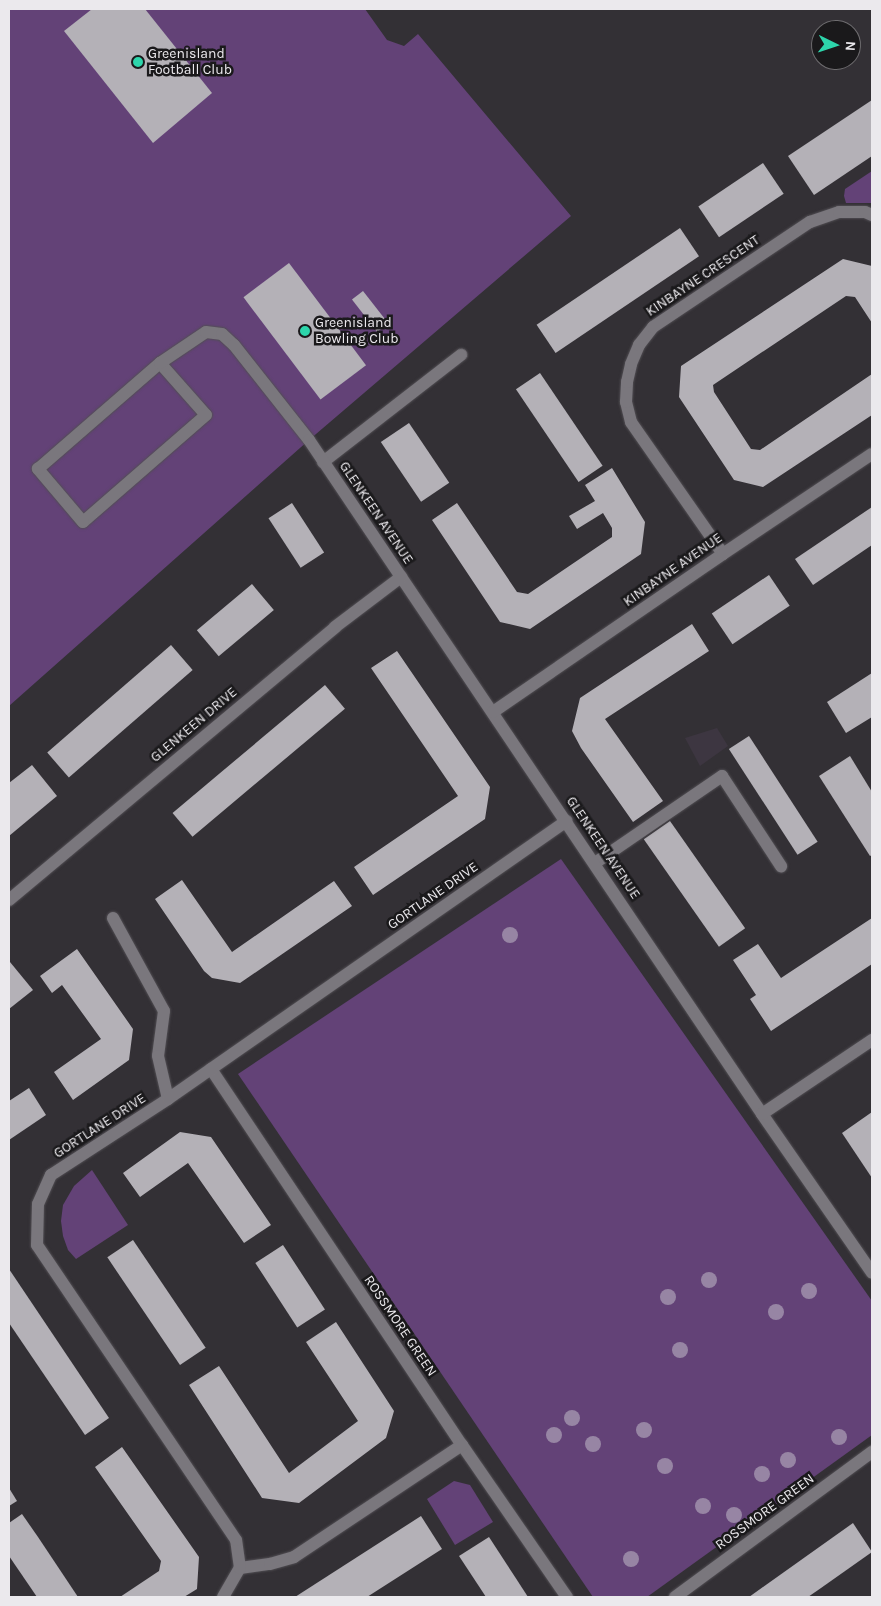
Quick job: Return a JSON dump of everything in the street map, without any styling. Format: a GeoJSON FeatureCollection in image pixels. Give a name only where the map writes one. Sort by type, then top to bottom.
{"type":"FeatureCollection","features":[{"type":"Feature","properties":{"kind":"street","name":"KINBAYNE CRESCENT"},"geometry":{"type":"LineString","coordinates":[[723,554],[631,422],[626,402],[627,382],[631,364],[639,345],[653,327],[810,222],[839,212],[865,212],[872,215]]}},
{"type":"Feature","properties":{"kind":"street","name":"GLENKEEN AVENUE"},"geometry":{"type":"LineString","coordinates":[[160,363],[206,415],[83,522],[38,469],[160,363],[206,332],[222,334],[234,345],[310,440],[762,1114],[872,1273]]}},
{"type":"Feature","properties":{"kind":"street"},"geometry":{"type":"LineString","coordinates":[[324,462],[461,355]]}},
{"type":"Feature","properties":{"kind":"street","name":"KINBAYNE AVENUE"},"geometry":{"type":"LineString","coordinates":[[493,712],[872,454]]}},
{"type":"Feature","properties":{"kind":"street","name":"GLENKEEN DRIVE"},"geometry":{"type":"LineString","coordinates":[[9,900],[335,627],[401,577]]}},
{"type":"Feature","properties":{"kind":"street"},"geometry":{"type":"LineString","coordinates":[[595,863],[722,776],[781,866]]}},
{"type":"Feature","properties":{"kind":"street","name":"GORTLANE DRIVE"},"geometry":{"type":"LineString","coordinates":[[240,1568],[236,1540],[37,1245],[38,1204],[51,1175],[168,1099],[567,821]]}},
{"type":"Feature","properties":{"kind":"street"},"geometry":{"type":"LineString","coordinates":[[113,918],[164,1011],[158,1056],[168,1099]]}},
{"type":"Feature","properties":{"kind":"street"},"geometry":{"type":"LineString","coordinates":[[762,1114],[872,1040]]}},
{"type":"Feature","properties":{"kind":"street","name":"ROSSMORE GREEN"},"geometry":{"type":"LineString","coordinates":[[211,1069],[462,1445],[567,1597]]}},
{"type":"Feature","properties":{"kind":"street"},"geometry":{"type":"LineString","coordinates":[[223,1597],[240,1568],[270,1564],[294,1557],[462,1445]]}},
{"type":"Feature","properties":{"kind":"street","name":"ROSSMORE GREEN"},"geometry":{"type":"LineString","coordinates":[[675,1597],[872,1452]]}},
{"type":"Feature","properties":{"kind":"shaded area"},"geometry":{"type":"Polygon","coordinates":[[[9,9],[365,9],[387,40],[404,46],[418,34],[571,216],[309,440],[9,706],[9,9]]]}},
{"type":"Feature","properties":{"kind":"shaded area"},"geometry":{"type":"Polygon","coordinates":[[[872,171],[872,203],[846,203],[845,189],[872,171]]]}},
{"type":"Feature","properties":{"kind":"shaded area"},"geometry":{"type":"Polygon","coordinates":[[[717,728],[728,746],[700,766],[685,738],[717,728]]]}},
{"type":"Feature","properties":{"kind":"shaded area"},"geometry":{"type":"Polygon","coordinates":[[[561,859],[872,1301],[872,1435],[647,1597],[593,1597],[238,1074],[561,859]]]}},
{"type":"Feature","properties":{"kind":"shaded area"},"geometry":{"type":"Polygon","coordinates":[[[92,1170],[128,1225],[76,1259],[68,1250],[63,1236],[61,1221],[63,1205],[74,1186],[92,1170]]]}},
{"type":"Feature","properties":{"kind":"shaded area"},"geometry":{"type":"Polygon","coordinates":[[[454,1481],[470,1485],[493,1522],[455,1545],[427,1499],[454,1481]]]}},
{"type":"Feature","properties":{"kind":"building","name":"Greenisland Football Club"},"geometry":{"type":"Polygon","coordinates":[[[92,9],[145,9],[212,93],[153,143],[64,31],[92,9]]]}},
{"type":"Feature","properties":{"kind":"building"},"geometry":{"type":"Polygon","coordinates":[[[872,100],[872,156],[814,195],[788,156],[872,100]]]}},
{"type":"Feature","properties":{"kind":"building"},"geometry":{"type":"Polygon","coordinates":[[[763,163],[784,194],[719,237],[698,207],[763,163]]]}},
{"type":"Feature","properties":{"kind":"building"},"geometry":{"type":"Polygon","coordinates":[[[680,228],[699,256],[556,353],[537,325],[680,228]]]}},
{"type":"Feature","properties":{"kind":"building"},"geometry":{"type":"Polygon","coordinates":[[[843,259],[872,266],[872,323],[855,297],[846,296],[713,385],[714,392],[751,449],[760,450],[872,374],[872,415],[763,487],[734,480],[679,397],[681,366],[843,259]]]}},
{"type":"Feature","properties":{"kind":"building","name":"Greenisland Bowling Club"},"geometry":{"type":"Polygon","coordinates":[[[289,263],[366,365],[321,400],[243,297],[289,263]]]}},
{"type":"Feature","properties":{"kind":"building"},"geometry":{"type":"Polygon","coordinates":[[[363,291],[388,323],[377,332],[352,300],[363,291]]]}},
{"type":"Feature","properties":{"kind":"building"},"geometry":{"type":"Polygon","coordinates":[[[540,373],[603,466],[579,482],[516,389],[540,373]]]}},
{"type":"Feature","properties":{"kind":"building"},"geometry":{"type":"Polygon","coordinates":[[[409,423],[449,483],[421,502],[381,442],[409,423]]]}},
{"type":"Feature","properties":{"kind":"building"},"geometry":{"type":"Polygon","coordinates":[[[612,468],[645,522],[641,554],[530,629],[500,622],[432,520],[457,503],[517,592],[528,594],[612,537],[612,528],[603,513],[577,529],[569,516],[595,501],[585,485],[612,468]]]}},
{"type":"Feature","properties":{"kind":"building"},"geometry":{"type":"Polygon","coordinates":[[[292,503],[324,552],[301,568],[269,518],[292,503]]]}},
{"type":"Feature","properties":{"kind":"building"},"geometry":{"type":"Polygon","coordinates":[[[872,507],[872,545],[813,585],[795,559],[872,507]]]}},
{"type":"Feature","properties":{"kind":"building"},"geometry":{"type":"Polygon","coordinates":[[[769,575],[790,606],[732,644],[712,614],[769,575]]]}},
{"type":"Feature","properties":{"kind":"building"},"geometry":{"type":"Polygon","coordinates":[[[252,584],[274,610],[219,656],[197,630],[252,584]]]}},
{"type":"Feature","properties":{"kind":"building"},"geometry":{"type":"Polygon","coordinates":[[[692,624],[709,651],[605,719],[663,801],[633,822],[581,748],[572,731],[580,698],[692,624]]]}},
{"type":"Feature","properties":{"kind":"building"},"geometry":{"type":"Polygon","coordinates":[[[171,645],[193,670],[69,777],[47,753],[171,645]]]}},
{"type":"Feature","properties":{"kind":"building"},"geometry":{"type":"Polygon","coordinates":[[[397,651],[490,787],[485,819],[373,895],[354,867],[458,796],[371,668],[397,651]]]}},
{"type":"Feature","properties":{"kind":"building"},"geometry":{"type":"Polygon","coordinates":[[[872,673],[872,717],[846,733],[827,702],[872,673]]]}},
{"type":"Feature","properties":{"kind":"building"},"geometry":{"type":"Polygon","coordinates":[[[325,685],[345,709],[192,837],[173,813],[325,685]]]}},
{"type":"Feature","properties":{"kind":"building"},"geometry":{"type":"Polygon","coordinates":[[[749,736],[818,842],[797,855],[729,749],[749,736]]]}},
{"type":"Feature","properties":{"kind":"building"},"geometry":{"type":"Polygon","coordinates":[[[850,756],[872,792],[872,855],[870,856],[819,776],[850,756]]]}},
{"type":"Feature","properties":{"kind":"building"},"geometry":{"type":"Polygon","coordinates":[[[32,765],[57,796],[9,836],[9,783],[32,765]]]}},
{"type":"Feature","properties":{"kind":"building"},"geometry":{"type":"Polygon","coordinates":[[[670,821],[745,928],[719,947],[644,839],[670,821]]]}},
{"type":"Feature","properties":{"kind":"building"},"geometry":{"type":"Polygon","coordinates":[[[182,880],[232,952],[334,881],[352,906],[240,983],[212,978],[204,971],[155,899],[182,880]]]}},
{"type":"Feature","properties":{"kind":"building"},"geometry":{"type":"Polygon","coordinates":[[[872,918],[872,964],[771,1031],[750,999],[756,995],[733,960],[758,944],[781,978],[872,918]]]}},
{"type":"Feature","properties":{"kind":"building"},"geometry":{"type":"Polygon","coordinates":[[[77,949],[133,1029],[129,1060],[73,1100],[54,1072],[101,1039],[62,985],[52,993],[40,976],[77,949]]]}},
{"type":"Feature","properties":{"kind":"building"},"geometry":{"type":"Polygon","coordinates":[[[9,963],[33,990],[9,1009],[9,963]]]}},
{"type":"Feature","properties":{"kind":"building"},"geometry":{"type":"Polygon","coordinates":[[[29,1088],[46,1115],[9,1140],[9,1101],[29,1088]]]}},
{"type":"Feature","properties":{"kind":"building"},"geometry":{"type":"Polygon","coordinates":[[[872,1112],[872,1178],[842,1133],[872,1112]]]}},
{"type":"Feature","properties":{"kind":"building"},"geometry":{"type":"Polygon","coordinates":[[[180,1132],[211,1137],[271,1225],[244,1243],[188,1163],[140,1197],[123,1173],[180,1132]]]}},
{"type":"Feature","properties":{"kind":"building"},"geometry":{"type":"Polygon","coordinates":[[[133,1240],[206,1348],[180,1365],[107,1257],[133,1240]]]}},
{"type":"Feature","properties":{"kind":"building"},"geometry":{"type":"Polygon","coordinates":[[[283,1245],[325,1310],[297,1328],[255,1263],[283,1245]]]}},
{"type":"Feature","properties":{"kind":"building"},"geometry":{"type":"Polygon","coordinates":[[[9,1269],[109,1418],[85,1435],[9,1323],[9,1269]]]}},
{"type":"Feature","properties":{"kind":"building"},"geometry":{"type":"Polygon","coordinates":[[[336,1322],[394,1411],[386,1438],[299,1503],[262,1498],[189,1385],[219,1366],[289,1473],[358,1421],[306,1342],[336,1322]]]}},
{"type":"Feature","properties":{"kind":"building"},"geometry":{"type":"Polygon","coordinates":[[[122,1447],[199,1557],[197,1589],[184,1597],[120,1597],[159,1571],[161,1561],[95,1467],[122,1447]]]}},
{"type":"Feature","properties":{"kind":"building"},"geometry":{"type":"Polygon","coordinates":[[[9,1488],[17,1501],[9,1506],[9,1488]]]}},
{"type":"Feature","properties":{"kind":"building"},"geometry":{"type":"Polygon","coordinates":[[[22,1514],[78,1597],[37,1597],[9,1556],[9,1523],[22,1514]]]}},
{"type":"Feature","properties":{"kind":"building"},"geometry":{"type":"Polygon","coordinates":[[[421,1516],[442,1549],[367,1597],[295,1597],[421,1516]]]}},
{"type":"Feature","properties":{"kind":"building"},"geometry":{"type":"Polygon","coordinates":[[[853,1523],[872,1552],[808,1597],[749,1597],[853,1523]]]}},
{"type":"Feature","properties":{"kind":"building"},"geometry":{"type":"Polygon","coordinates":[[[489,1537],[528,1597],[486,1597],[459,1556],[489,1537]]]}},
{"type":"Feature","properties":{"kind":"place","name":"Greenisland Football Club"},"geometry":{"type":"Point","coordinates":[138,62]}},
{"type":"Feature","properties":{"kind":"place","name":"Greenisland Bowling Club"},"geometry":{"type":"Point","coordinates":[305,331]}}]}
